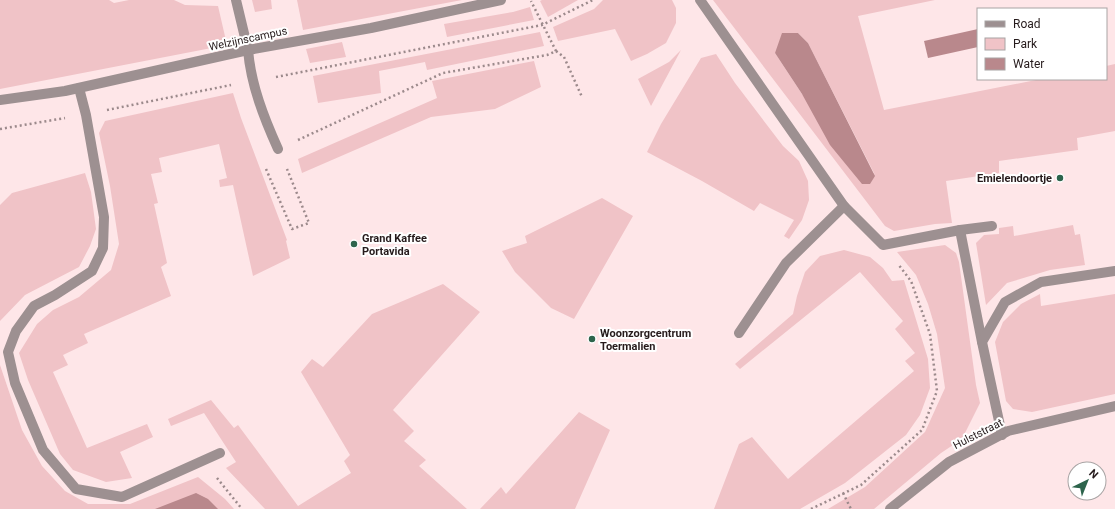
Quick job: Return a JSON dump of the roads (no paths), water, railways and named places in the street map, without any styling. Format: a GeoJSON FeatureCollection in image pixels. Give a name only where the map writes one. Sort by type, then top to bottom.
{"type":"FeatureCollection","features":[{"type":"Feature","properties":{"kind":"street"},"geometry":{"type":"LineString","coordinates":[[236,0],[248,50],[253,80],[265,122],[278,149]]}},
{"type":"Feature","properties":{"kind":"street","name":"Welzijnscampus"},"geometry":{"type":"LineString","coordinates":[[0,100],[65,91],[248,50],[372,28],[501,0]]}},
{"type":"Feature","properties":{"kind":"street"},"geometry":{"type":"LineString","coordinates":[[700,0],[844,206],[883,245],[960,230],[992,226]]}},
{"type":"Feature","properties":{"kind":"street"},"geometry":{"type":"LineString","coordinates":[[79,88],[86,115],[104,217],[103,248],[92,271],[55,295],[34,306],[16,331],[8,352],[15,383],[43,450],[76,489],[122,497],[220,452]]}},
{"type":"Feature","properties":{"kind":"street"},"geometry":{"type":"LineString","coordinates":[[739,333],[786,263],[844,206]]}},
{"type":"Feature","properties":{"kind":"street"},"geometry":{"type":"LineString","coordinates":[[960,230],[1002,435]]}},
{"type":"Feature","properties":{"kind":"street"},"geometry":{"type":"LineString","coordinates":[[982,342],[1005,302],[1041,282],[1115,271]]}},
{"type":"Feature","properties":{"kind":"street","name":"Hulststraat"},"geometry":{"type":"LineString","coordinates":[[890,509],[949,462],[1008,432],[1115,406]]}},
{"type":"Feature","properties":{"kind":"water"},"geometry":{"type":"Polygon","coordinates":[[[977,29],[977,47],[928,58],[924,41],[977,29]]]}},
{"type":"Feature","properties":{"kind":"water"},"geometry":{"type":"Polygon","coordinates":[[[782,33],[798,33],[808,43],[875,176],[870,184],[862,184],[830,145],[802,94],[775,53],[782,33]]]}},
{"type":"Feature","properties":{"kind":"water"},"geometry":{"type":"Polygon","coordinates":[[[196,493],[208,499],[218,509],[155,509],[196,493]]]}},
{"type":"Feature","properties":{"kind":"place","name":"Emielendoortje"},"geometry":{"type":"Point","coordinates":[1060,178]}},
{"type":"Feature","properties":{"kind":"place","name":"Grand Kaffee Portavida"},"geometry":{"type":"Point","coordinates":[354,244]}},
{"type":"Feature","properties":{"kind":"place","name":"Woonzorgcentrum Toermalien"},"geometry":{"type":"Point","coordinates":[592,339]}}]}
